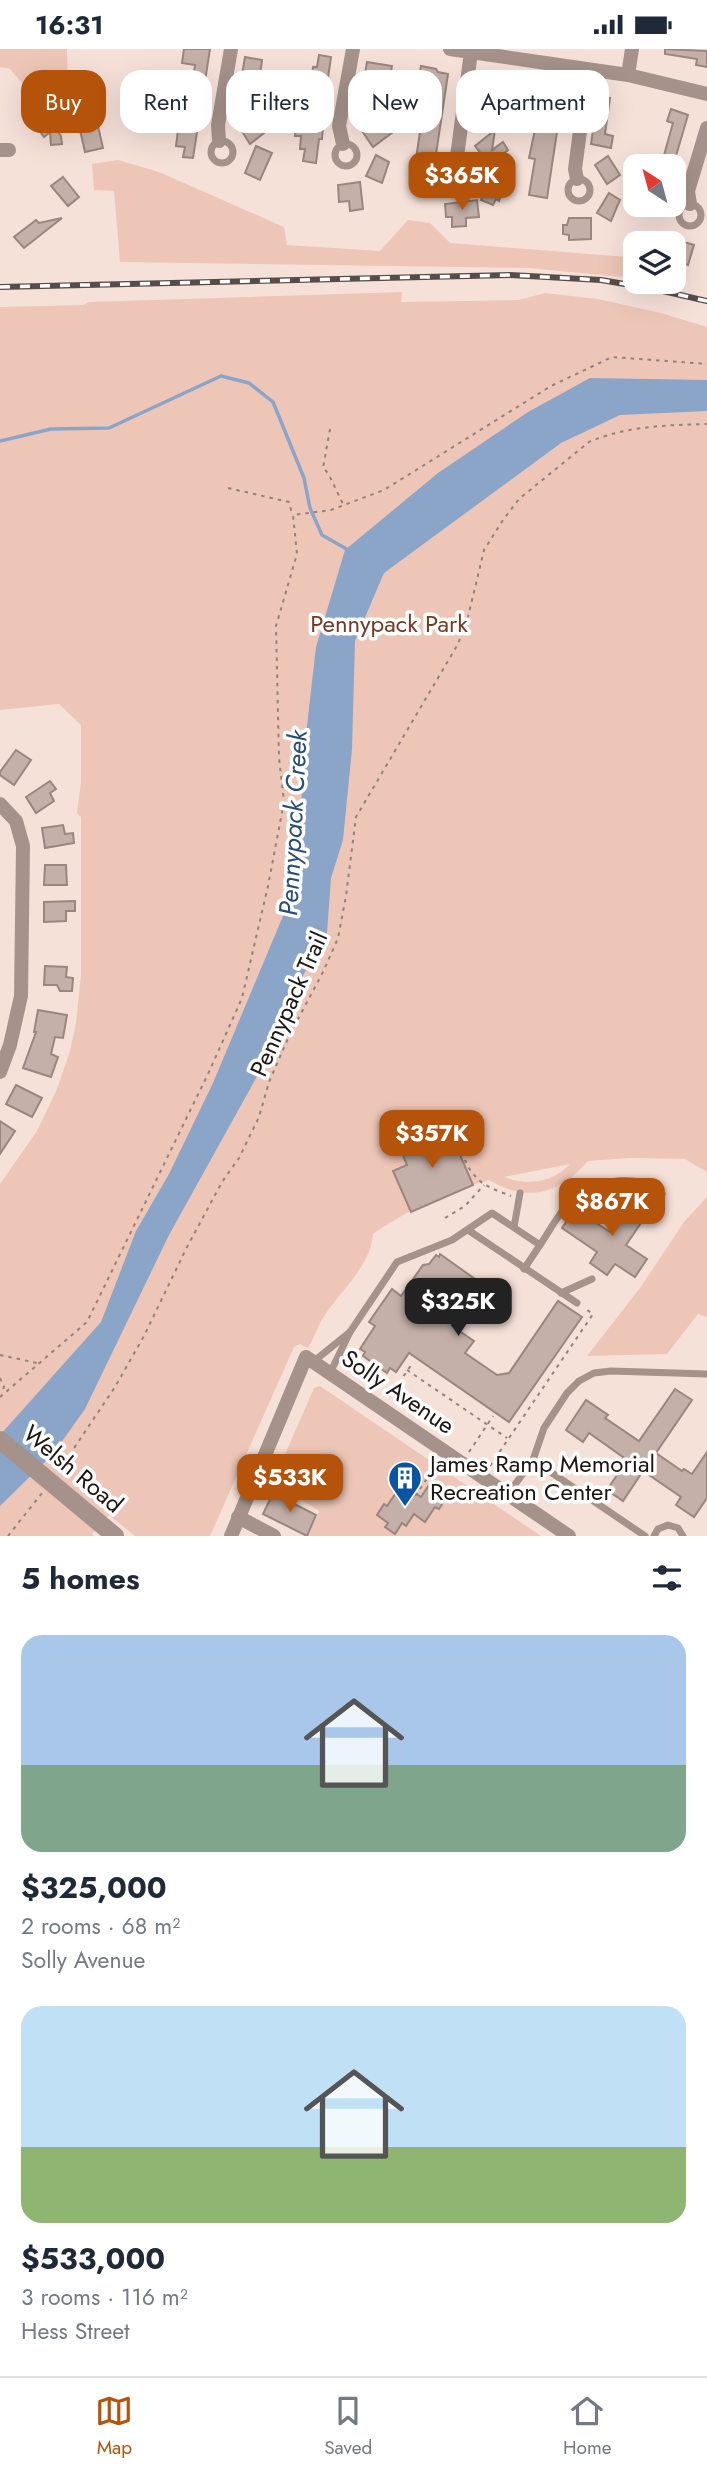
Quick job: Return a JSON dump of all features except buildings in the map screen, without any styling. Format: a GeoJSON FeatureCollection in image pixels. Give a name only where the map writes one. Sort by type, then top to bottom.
{"type":"FeatureCollection","features":[{"type":"Feature","properties":{"kind":"street"},"geometry":{"type":"LineString","coordinates":[[219,141],[218,125],[231,49]]}},
{"type":"Feature","properties":{"kind":"street"},"geometry":{"type":"LineString","coordinates":[[343,144],[339,126],[352,49]]}},
{"type":"Feature","properties":{"kind":"street"},"geometry":{"type":"LineString","coordinates":[[450,49],[514,53],[588,70]]}},
{"type":"Feature","properties":{"kind":"street"},"geometry":{"type":"LineString","coordinates":[[628,75],[632,49]]}},
{"type":"Feature","properties":{"kind":"street"},"geometry":{"type":"LineString","coordinates":[[456,164],[471,52]]}},
{"type":"Feature","properties":{"kind":"street"},"geometry":{"type":"LineString","coordinates":[[609,73],[707,94]]}},
{"type":"Feature","properties":{"kind":"street"},"geometry":{"type":"LineString","coordinates":[[690,204],[688,191],[707,128]]}},
{"type":"Feature","properties":{"kind":"street"},"geometry":{"type":"LineString","coordinates":[[577,179],[575,170],[580,133]]}},
{"type":"Feature","properties":{"kind":"street"},"geometry":{"type":"LineString","coordinates":[[0,804],[16,821],[23,846],[21,996],[7,1023],[10,1045],[0,1072]]}},
{"type":"Feature","properties":{"kind":"street"},"geometry":{"type":"LineString","coordinates":[[231,1536],[310,1359]]}},
{"type":"Feature","properties":{"kind":"street","name":"Solly Avenue"},"geometry":{"type":"LineString","coordinates":[[310,1359],[569,1536]]}},
{"type":"Feature","properties":{"kind":"street","name":"Welsh Road"},"geometry":{"type":"LineString","coordinates":[[0,1440],[115,1536]]}},
{"type":"Feature","properties":{"kind":"street"},"geometry":{"type":"LineString","coordinates":[[238,1517],[274,1536]]}},
{"type":"Feature","properties":{"kind":"lane"},"geometry":{"type":"LineString","coordinates":[[524,1269],[564,1209],[579,1195],[599,1184],[622,1181],[644,1183],[662,1193]]}},
{"type":"Feature","properties":{"kind":"lane"},"geometry":{"type":"LineString","coordinates":[[514,1227],[519,1196]]}},
{"type":"Feature","properties":{"kind":"lane"},"geometry":{"type":"LineString","coordinates":[[330,1373],[350,1332],[397,1262],[452,1240],[492,1213],[540,1245]]}},
{"type":"Feature","properties":{"kind":"lane"},"geometry":{"type":"LineString","coordinates":[[468,1230],[577,1303]]}},
{"type":"Feature","properties":{"kind":"lane"},"geometry":{"type":"LineString","coordinates":[[561,1293],[592,1279]]}},
{"type":"Feature","properties":{"kind":"lane"},"geometry":{"type":"LineString","coordinates":[[310,1359],[350,1332]]}},
{"type":"Feature","properties":{"kind":"lane"},"geometry":{"type":"LineString","coordinates":[[507,1494],[533,1460],[544,1428],[567,1393],[579,1381],[594,1373],[611,1371],[707,1374]]}},
{"type":"Feature","properties":{"kind":"lane"},"geometry":{"type":"LineString","coordinates":[[533,1460],[645,1536]]}},
{"type":"Feature","properties":{"kind":"lane"},"geometry":{"type":"LineString","coordinates":[[654,1536],[658,1528],[668,1524],[678,1528],[684,1536]]}},
{"type":"Feature","properties":{"kind":"path"},"geometry":{"type":"LineString","coordinates":[[293,515],[331,510],[384,490],[551,386],[612,358],[707,364]]}},
{"type":"Feature","properties":{"kind":"path","name":"Pennypack Trail"},"geometry":{"type":"LineString","coordinates":[[61,1468],[96,1418],[138,1346],[191,1238],[239,1158],[259,1117],[269,1082],[289,1036],[338,937],[356,817],[458,644],[468,617],[484,550],[519,499],[589,442],[601,436],[634,430],[668,425],[707,424]]}},
{"type":"Feature","properties":{"kind":"path"},"geometry":{"type":"LineString","coordinates":[[330,429],[323,468],[344,505]]}},
{"type":"Feature","properties":{"kind":"path"},"geometry":{"type":"LineString","coordinates":[[1,1395],[87,1322],[208,1074],[242,998],[284,802],[279,758],[276,626],[297,554],[289,502],[228,488]]}},
{"type":"Feature","properties":{"kind":"path"},"geometry":{"type":"LineString","coordinates":[[458,1118],[462,1152],[479,1181],[519,1196]]}},
{"type":"Feature","properties":{"kind":"path"},"geometry":{"type":"LineString","coordinates":[[444,1218],[465,1206],[485,1184]]}},
{"type":"Feature","properties":{"kind":"path"},"geometry":{"type":"LineString","coordinates":[[489,1467],[593,1314],[577,1303]]}},
{"type":"Feature","properties":{"kind":"path"},"geometry":{"type":"LineString","coordinates":[[0,1355],[38,1363]]}},
{"type":"Feature","properties":{"kind":"path"},"geometry":{"type":"LineString","coordinates":[[388,1397],[412,1364]]}},
{"type":"Feature","properties":{"kind":"path"},"geometry":{"type":"LineString","coordinates":[[407,1370],[508,1439]]}},
{"type":"Feature","properties":{"kind":"path"},"geometry":{"type":"LineString","coordinates":[[0,1378],[4,1387],[1,1395]]}},
{"type":"Feature","properties":{"kind":"path"},"geometry":{"type":"LineString","coordinates":[[468,1453],[493,1416]]}},
{"type":"Feature","properties":{"kind":"path"},"geometry":{"type":"LineString","coordinates":[[415,1496],[445,1452]]}},
{"type":"Feature","properties":{"kind":"path"},"geometry":{"type":"LineString","coordinates":[[8,1536],[46,1488]]}},
{"type":"Feature","properties":{"kind":"green space"},"geometry":{"type":"Polygon","coordinates":[[[0,49],[67,49],[68,70],[21,70],[21,82],[10,69],[0,67],[0,49]]]}},
{"type":"Feature","properties":{"kind":"green space"},"geometry":{"type":"Polygon","coordinates":[[[118,160],[159,172],[284,227],[287,245],[380,251],[408,220],[430,223],[450,243],[623,257],[623,273],[622,277],[529,268],[120,262],[114,191],[94,190],[92,164],[118,160]]]}},
{"type":"Feature","properties":{"kind":"green space","name":"Pennypack Park"},"geometry":{"type":"Polygon","coordinates":[[[402,292],[401,302],[519,300],[545,293],[598,299],[661,313],[707,327],[707,1172],[685,1159],[630,1158],[588,1161],[566,1181],[542,1192],[517,1191],[489,1180],[474,1184],[414,1209],[373,1234],[371,1246],[360,1269],[327,1312],[308,1348],[300,1344],[294,1347],[210,1536],[135,1536],[109,1515],[92,1534],[94,1536],[0,1536],[0,1184],[37,1131],[57,1089],[76,1023],[81,975],[81,817],[77,813],[81,782],[81,725],[59,704],[0,710],[0,307],[83,305],[89,302],[402,292]],[[570,1164],[504,1177],[531,1182],[548,1179],[570,1164]]]}},
{"type":"Feature","properties":{"kind":"green space"},"geometry":{"type":"Polygon","coordinates":[[[707,1197],[707,1317],[698,1314],[667,1354],[587,1356],[640,1288],[684,1222],[707,1197]]]}},
{"type":"Feature","properties":{"kind":"green space"},"geometry":{"type":"Polygon","coordinates":[[[320,1386],[541,1536],[308,1536],[319,1511],[273,1482],[314,1388],[320,1386]]]}},
{"type":"Feature","properties":{"kind":"water"},"geometry":{"type":"Polygon","coordinates":[[[590,378],[707,380],[707,411],[620,415],[561,443],[384,573],[355,641],[352,749],[343,840],[331,878],[327,933],[297,986],[270,1053],[169,1235],[85,1409],[53,1454],[0,1506],[0,1435],[101,1322],[136,1231],[169,1174],[213,1083],[296,885],[305,743],[316,647],[345,550],[438,473],[528,412],[590,378]]]}},
{"type":"Feature","properties":{"kind":"waterway"},"geometry":{"type":"LineString","coordinates":[[0,441],[51,429],[109,428],[221,376],[249,383],[273,402],[304,478],[310,508],[322,535],[350,551]]}},
{"type":"Feature","properties":{"kind":"railway"},"geometry":{"type":"LineString","coordinates":[[0,287],[510,275],[601,280],[707,301]]}},
{"type":"Feature","properties":{"kind":"place","name":"James Ramp Memorial Recreation Center"},"geometry":{"type":"Point","coordinates":[405,1508]}},
{"type":"Feature","properties":{"kind":"water label","name":"Pennypack Creek"},"geometry":{"type":"Point","coordinates":[293,823]}}]}
